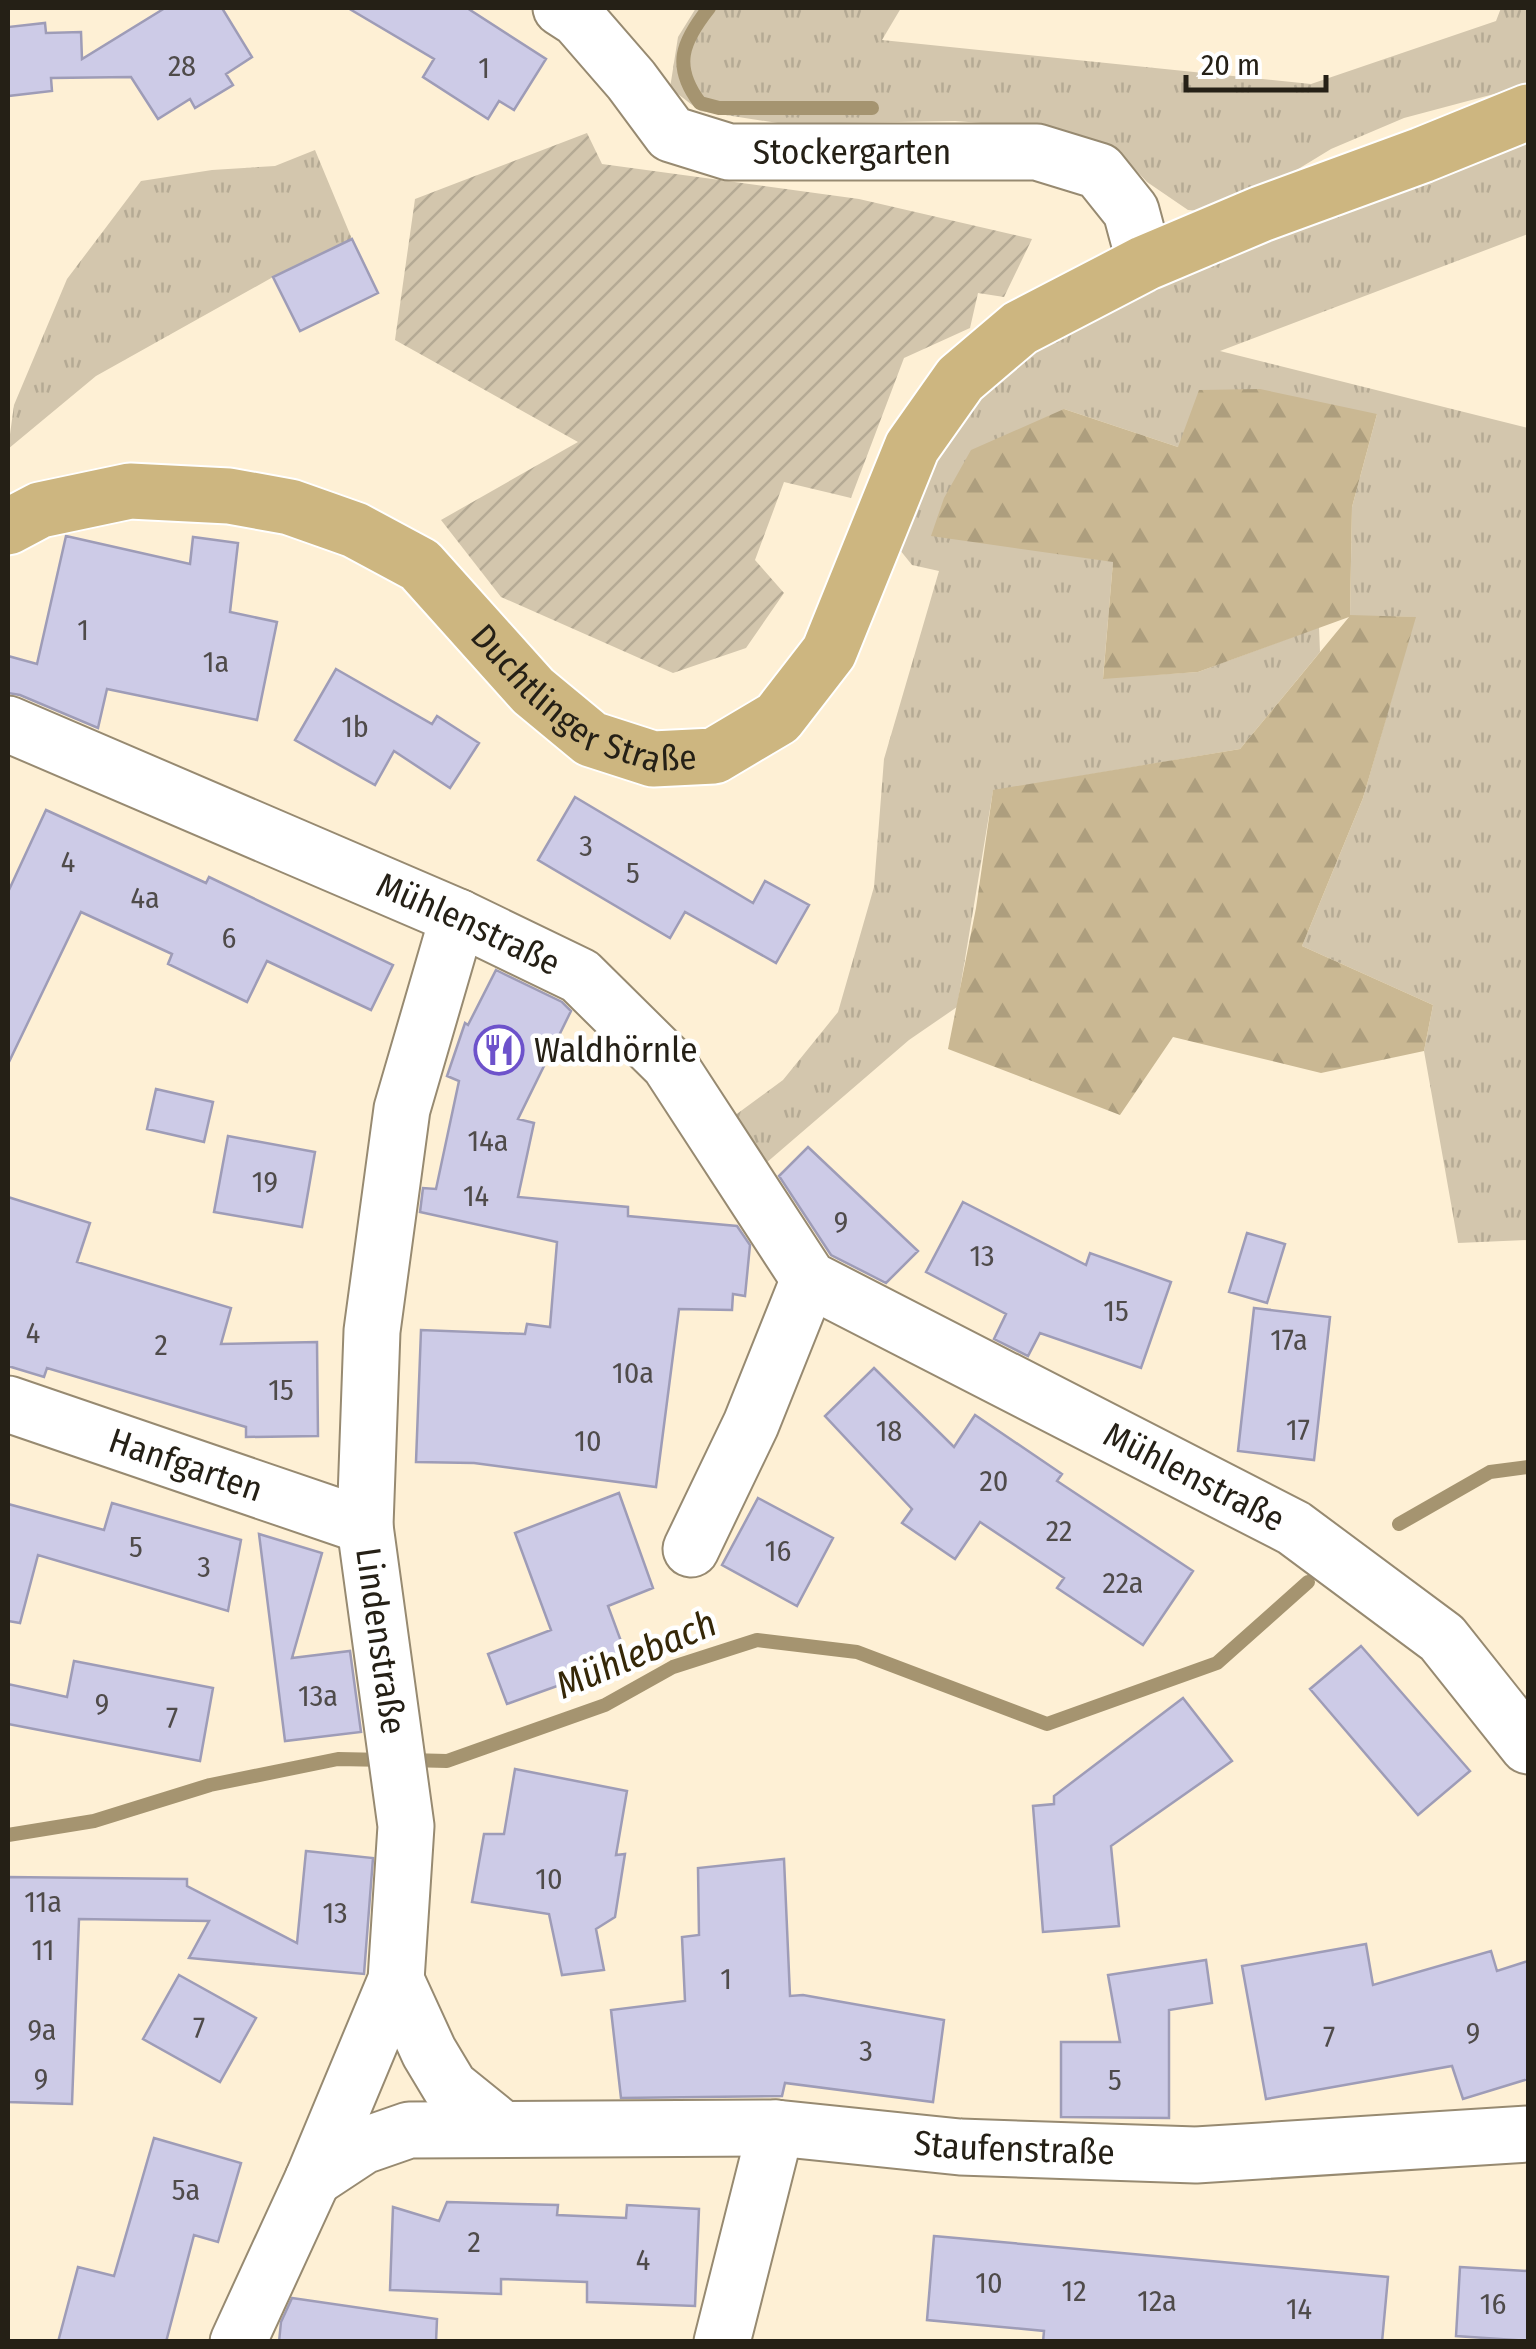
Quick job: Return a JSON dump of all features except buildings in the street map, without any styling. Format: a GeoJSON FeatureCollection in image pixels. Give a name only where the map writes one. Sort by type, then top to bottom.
{"type":"FeatureCollection","features":[{"type":"Feature","properties":{"kind":"main road","name":"Duchtlinger Straße"},"geometry":{"type":"LineString","coordinates":[[8,527],[40,510],[130,490],[229,496],[290,507],[355,530],[420,565],[533,691],[591,739],[653,758],[714,756],[778,718],[830,652],[912,447],[960,379],[1020,328],[1144,263],[1528,112]]}},
{"type":"Feature","properties":{"kind":"street","name":"Stockergarten"},"geometry":{"type":"LineString","coordinates":[[561,8],[589,31],[672,134],[728,152],[1038,152],[1099,171],[1130,211],[1144,263]]}},
{"type":"Feature","properties":{"kind":"street","name":"Mühlenstraße"},"geometry":{"type":"LineString","coordinates":[[8,724],[458,918],[580,976],[669,1064],[809,1279],[1294,1528],[1442,1638],[1528,1746]]}},
{"type":"Feature","properties":{"kind":"street","name":"Lindenstraße"},"geometry":{"type":"LineString","coordinates":[[238,2342],[314,2178],[396,1980],[406,1826],[365,1526],[372,1331],[402,1109],[458,918]]}},
{"type":"Feature","properties":{"kind":"street"},"geometry":{"type":"LineString","coordinates":[[691,1549],[752,1424],[809,1279]]}},
{"type":"Feature","properties":{"kind":"street","name":"Hanfgarten"},"geometry":{"type":"LineString","coordinates":[[8,1404],[365,1526]]}},
{"type":"Feature","properties":{"kind":"street"},"geometry":{"type":"LineString","coordinates":[[396,1980],[450,2088],[502,2128]]}},
{"type":"Feature","properties":{"kind":"street"},"geometry":{"type":"LineString","coordinates":[[722,2342],[776,2128]]}},
{"type":"Feature","properties":{"kind":"street","name":"Staufenstraße"},"geometry":{"type":"LineString","coordinates":[[314,2178],[363,2146],[409,2130],[776,2128],[960,2147],[1196,2155],[1528,2134]]}},
{"type":"Feature","properties":{"kind":"green space"},"geometry":{"type":"Polygon","coordinates":[[[696,8],[901,8],[882,40],[1311,84],[1496,21],[1501,8],[1528,8],[1528,85],[1404,118],[1331,149],[1226,213],[1188,210],[1147,182],[1118,151],[1061,129],[955,121],[784,124],[700,111],[670,88],[678,37],[696,8]]]}},
{"type":"Feature","properties":{"kind":"green space"},"geometry":{"type":"Polygon","coordinates":[[[1528,112],[1528,234],[1220,351],[1528,428],[1528,1240],[1458,1243],[1424,1051],[1433,1005],[1302,946],[1363,798],[1415,617],[1350,616],[1352,507],[1377,414],[1178,447],[1064,409],[1113,562],[1103,678],[1198,672],[1319,627],[1320,652],[1240,749],[993,791],[957,1007],[909,1040],[745,1181],[715,1130],[783,1080],[838,1012],[874,887],[884,759],[939,571],[912,565],[876,520],[960,379],[1528,112]]]}},
{"type":"Feature","properties":{"kind":"green space"},"geometry":{"type":"Polygon","coordinates":[[[587,133],[602,164],[859,199],[1032,239],[1004,297],[978,293],[970,328],[904,358],[851,498],[784,482],[755,560],[784,593],[746,648],[673,673],[501,597],[441,520],[578,442],[395,340],[415,199],[587,133]]]}},
{"type":"Feature","properties":{"kind":"green space"},"geometry":{"type":"Polygon","coordinates":[[[315,150],[352,239],[273,277],[96,376],[8,449],[14,405],[67,279],[141,181],[212,170],[275,166],[315,150]]]}},
{"type":"Feature","properties":{"kind":"green space"},"geometry":{"type":"Polygon","coordinates":[[[1260,389],[1377,414],[1352,507],[1350,615],[1416,617],[1363,798],[1302,946],[1433,1005],[1424,1051],[1321,1073],[1173,1037],[1120,1115],[948,1049],[976,908],[993,790],[1240,749],[1349,617],[1198,672],[1103,679],[1113,562],[931,536],[944,498],[971,450],[1064,409],[1178,447],[1199,390],[1260,389]]]}},
{"type":"Feature","properties":{"kind":"waterway"},"geometry":{"type":"LineString","coordinates":[[709,8],[692,32],[684,54],[686,77],[700,103],[719,108],[872,108]]}},
{"type":"Feature","properties":{"kind":"waterway","name":"Mühlebach"},"geometry":{"type":"LineString","coordinates":[[1399,1524],[1490,1472],[1528,1467]]}},
{"type":"Feature","properties":{"kind":"waterway","name":"Mühlebach"},"geometry":{"type":"LineString","coordinates":[[408,1760],[447,1761],[605,1705],[673,1667],[757,1640],[857,1652],[1047,1724],[1217,1663],[1308,1582]]}},
{"type":"Feature","properties":{"kind":"waterway","name":"Mühlebach"},"geometry":{"type":"LineString","coordinates":[[8,1835],[94,1821],[210,1785],[338,1759],[386,1760]]}},
{"type":"Feature","properties":{"kind":"place","name":"Waldhörnle"},"geometry":{"type":"Point","coordinates":[499,1050]}}]}
